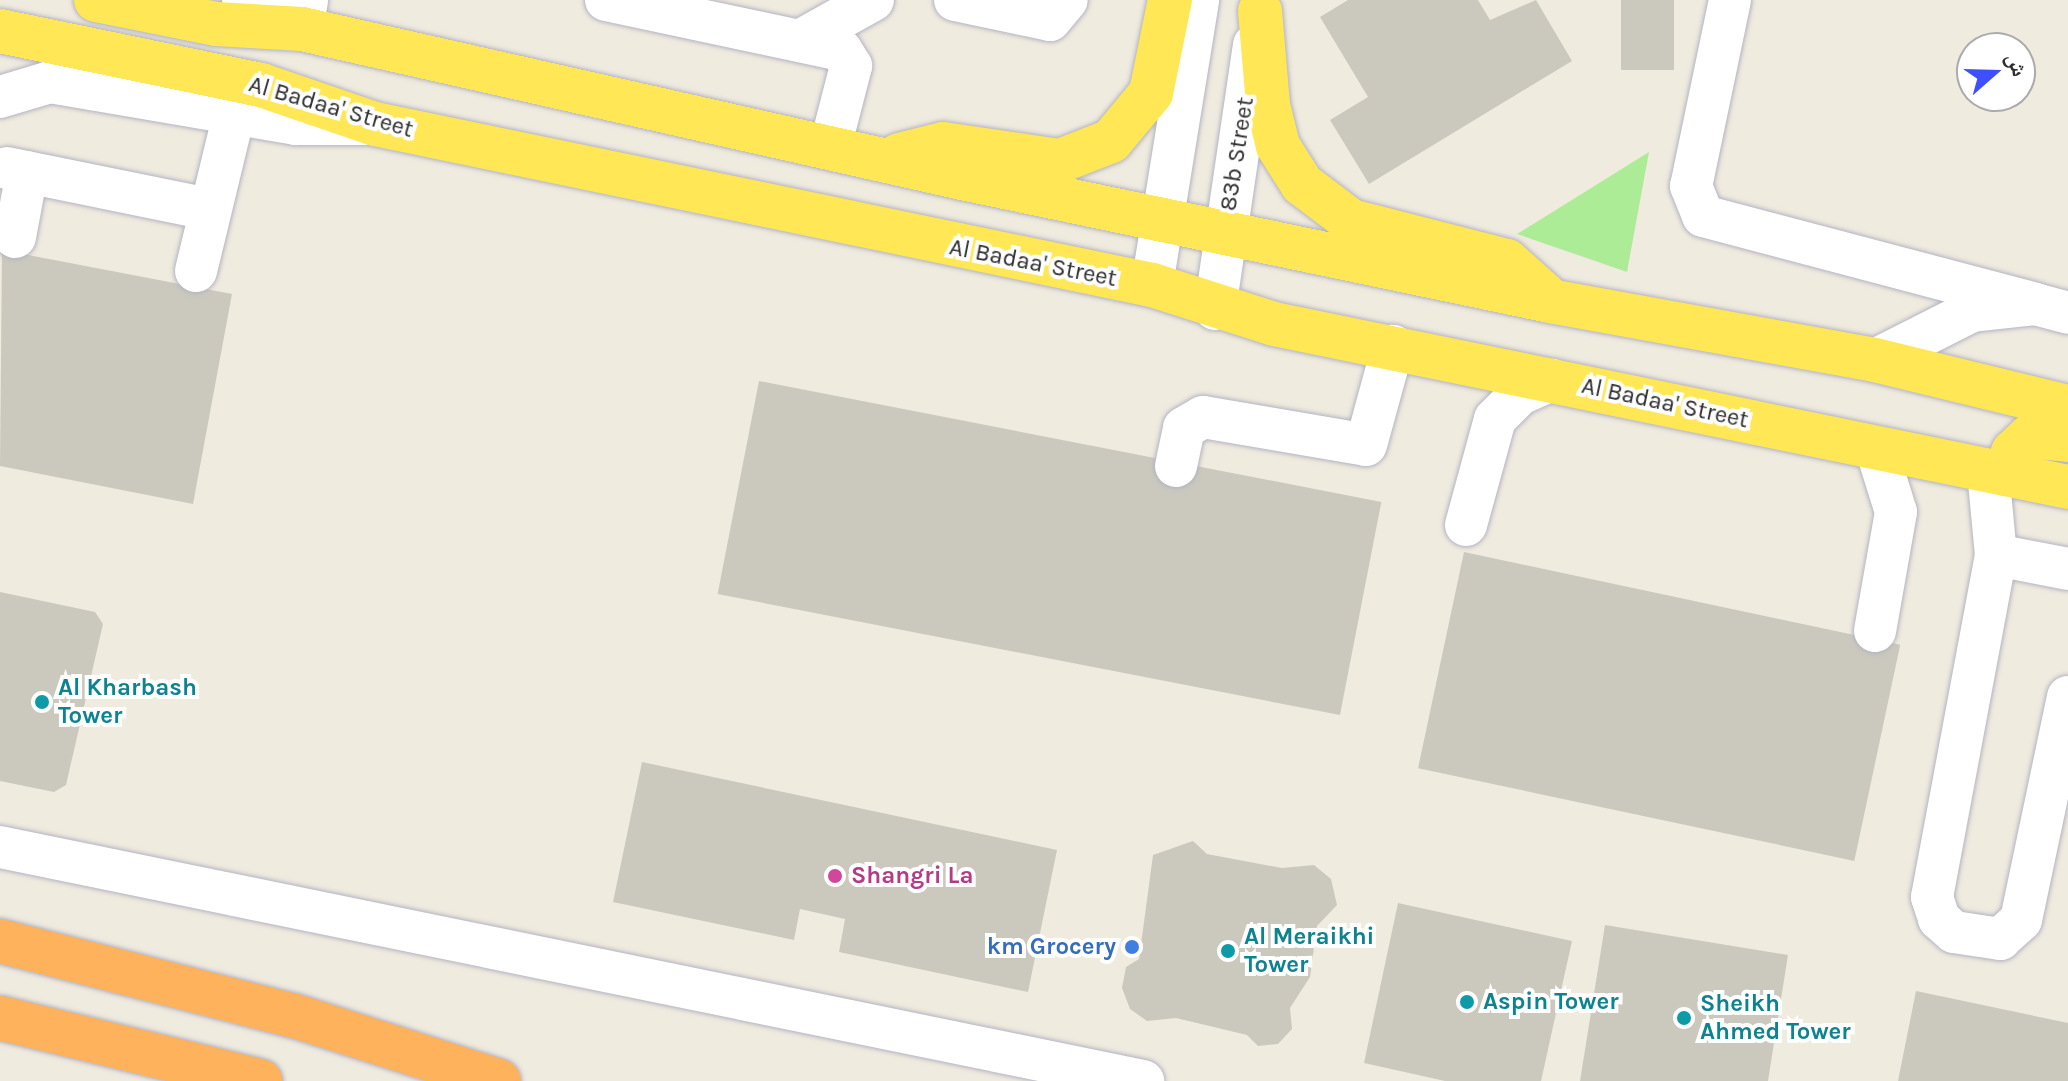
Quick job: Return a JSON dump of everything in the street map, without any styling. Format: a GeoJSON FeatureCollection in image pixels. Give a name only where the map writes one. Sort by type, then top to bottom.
{"type":"FeatureCollection","features":[{"type":"Feature","properties":{"kind":"highway"},"geometry":{"type":"LineString","coordinates":[[0,941],[282,1013],[499,1081]]}},
{"type":"Feature","properties":{"kind":"highway"},"geometry":{"type":"LineString","coordinates":[[0,1018],[261,1081]]}},
{"type":"Feature","properties":{"kind":"main road"},"geometry":{"type":"LineString","coordinates":[[96,0],[216,24],[304,14],[888,160],[1163,216],[1550,301],[1875,360],[2068,407]]}},
{"type":"Feature","properties":{"kind":"main road"},"geometry":{"type":"LineString","coordinates":[[888,160],[943,144],[1060,161],[1111,141],[1151,93],[1170,0]]}},
{"type":"Feature","properties":{"kind":"main road"},"geometry":{"type":"LineString","coordinates":[[1261,6],[1268,105],[1278,146],[1302,184],[1351,221],[1507,261],[1550,301]]}},
{"type":"Feature","properties":{"kind":"main road","name":"Al Badaa' Street"},"geometry":{"type":"LineString","coordinates":[[0,31],[261,85],[375,124],[1152,285],[1215,309],[2068,487]]}},
{"type":"Feature","properties":{"kind":"main road"},"geometry":{"type":"LineString","coordinates":[[1997,472],[2030,436],[2068,440]]}},
{"type":"Feature","properties":{"kind":"street"},"geometry":{"type":"LineString","coordinates":[[243,0],[304,14]]}},
{"type":"Feature","properties":{"kind":"street"},"geometry":{"type":"LineString","coordinates":[[606,0],[702,10],[841,50],[851,66],[830,147]]}},
{"type":"Feature","properties":{"kind":"street"},"geometry":{"type":"LineString","coordinates":[[803,39],[873,0]]}},
{"type":"Feature","properties":{"kind":"street"},"geometry":{"type":"LineString","coordinates":[[955,0],[1050,20],[1067,0]]}},
{"type":"Feature","properties":{"kind":"street"},"geometry":{"type":"LineString","coordinates":[[1152,285],[1198,0]]}},
{"type":"Feature","properties":{"kind":"street"},"geometry":{"type":"LineString","coordinates":[[1730,0],[1691,186],[1703,216],[2052,308]]}},
{"type":"Feature","properties":{"kind":"street","name":"83b Street"},"geometry":{"type":"LineString","coordinates":[[1215,309],[1224,231],[1261,6]]}},
{"type":"Feature","properties":{"kind":"street"},"geometry":{"type":"LineString","coordinates":[[0,97],[50,82],[222,112],[375,124]]}},
{"type":"Feature","properties":{"kind":"street"},"geometry":{"type":"LineString","coordinates":[[196,271],[197,206],[222,112]]}},
{"type":"Feature","properties":{"kind":"street"},"geometry":{"type":"LineString","coordinates":[[15,237],[17,170],[197,206]]}},
{"type":"Feature","properties":{"kind":"street"},"geometry":{"type":"LineString","coordinates":[[1875,360],[1972,311],[2052,308]]}},
{"type":"Feature","properties":{"kind":"street"},"geometry":{"type":"LineString","coordinates":[[1176,466],[1184,428],[1203,417],[1345,446],[1381,344]]}},
{"type":"Feature","properties":{"kind":"street"},"geometry":{"type":"LineString","coordinates":[[1466,525],[1495,419],[1520,394],[1552,380]]}},
{"type":"Feature","properties":{"kind":"street"},"geometry":{"type":"LineString","coordinates":[[1875,631],[1896,512],[1876,448]]}},
{"type":"Feature","properties":{"kind":"street"},"geometry":{"type":"LineString","coordinates":[[1997,472],[1996,555],[1932,897],[1939,919],[1954,932],[2000,939],[2021,920],[2068,697]]}},
{"type":"Feature","properties":{"kind":"street"},"geometry":{"type":"LineString","coordinates":[[1996,555],[2068,569]]}},
{"type":"Feature","properties":{"kind":"street"},"geometry":{"type":"LineString","coordinates":[[0,847],[1143,1081]]}},
{"type":"Feature","properties":{"kind":"green space"},"geometry":{"type":"Polygon","coordinates":[[[1649,152],[1627,272],[1517,234],[1649,152]]]}},
{"type":"Feature","properties":{"kind":"building"},"geometry":{"type":"Polygon","coordinates":[[[1348,0],[1478,0],[1490,20],[1536,0],[1572,61],[1369,184],[1330,120],[1368,97],[1320,17],[1348,0]]]}},
{"type":"Feature","properties":{"kind":"building"},"geometry":{"type":"Polygon","coordinates":[[[1621,0],[1674,0],[1674,70],[1621,70],[1621,0]]]}},
{"type":"Feature","properties":{"kind":"building"},"geometry":{"type":"Polygon","coordinates":[[[2,250],[232,294],[193,504],[0,466],[2,250]]]}},
{"type":"Feature","properties":{"kind":"building"},"geometry":{"type":"Polygon","coordinates":[[[759,381],[1381,502],[1340,715],[718,594],[759,381]]]}},
{"type":"Feature","properties":{"kind":"building"},"geometry":{"type":"Polygon","coordinates":[[[1464,552],[1900,645],[1854,861],[1418,768],[1464,552]]]}},
{"type":"Feature","properties":{"kind":"building","name":"Al Kharbash Tower"},"geometry":{"type":"Polygon","coordinates":[[[0,592],[95,612],[103,624],[66,785],[54,792],[0,781],[0,592]]]}},
{"type":"Feature","properties":{"kind":"building","name":"Shangri La"},"geometry":{"type":"Polygon","coordinates":[[[642,762],[1057,850],[1028,992],[839,952],[845,919],[800,909],[794,940],[613,902],[642,762]]]}},
{"type":"Feature","properties":{"kind":"building","name":"Al Meraikhi Tower"},"geometry":{"type":"Polygon","coordinates":[[[1193,841],[1207,854],[1282,868],[1314,865],[1331,879],[1337,905],[1317,926],[1310,977],[1290,1008],[1292,1029],[1278,1044],[1258,1046],[1247,1035],[1176,1018],[1147,1021],[1130,1009],[1122,988],[1126,967],[1139,959],[1153,855],[1193,841]]]}},
{"type":"Feature","properties":{"kind":"building","name":"Aspin Tower"},"geometry":{"type":"Polygon","coordinates":[[[1398,903],[1572,941],[1541,1081],[1445,1081],[1364,1063],[1398,903]]]}},
{"type":"Feature","properties":{"kind":"building","name":"Sheikh Ahmed Tower"},"geometry":{"type":"Polygon","coordinates":[[[1605,925],[1788,955],[1768,1081],[1580,1081],[1605,925]]]}},
{"type":"Feature","properties":{"kind":"building"},"geometry":{"type":"Polygon","coordinates":[[[1916,991],[2068,1023],[2068,1081],[1898,1081],[1916,991]]]}},
{"type":"Feature","properties":{"kind":"place","name":"Al Kharbash Tower"},"geometry":{"type":"Point","coordinates":[42,702]}},
{"type":"Feature","properties":{"kind":"place","name":"Shangri La"},"geometry":{"type":"Point","coordinates":[835,876]}},
{"type":"Feature","properties":{"kind":"place","name":"km Grocery"},"geometry":{"type":"Point","coordinates":[1132,947]}},
{"type":"Feature","properties":{"kind":"place","name":"Al Meraikhi Tower"},"geometry":{"type":"Point","coordinates":[1228,951]}},
{"type":"Feature","properties":{"kind":"place","name":"Aspin Tower"},"geometry":{"type":"Point","coordinates":[1467,1002]}},
{"type":"Feature","properties":{"kind":"place","name":"Sheikh Ahmed Tower"},"geometry":{"type":"Point","coordinates":[1684,1018]}}]}
